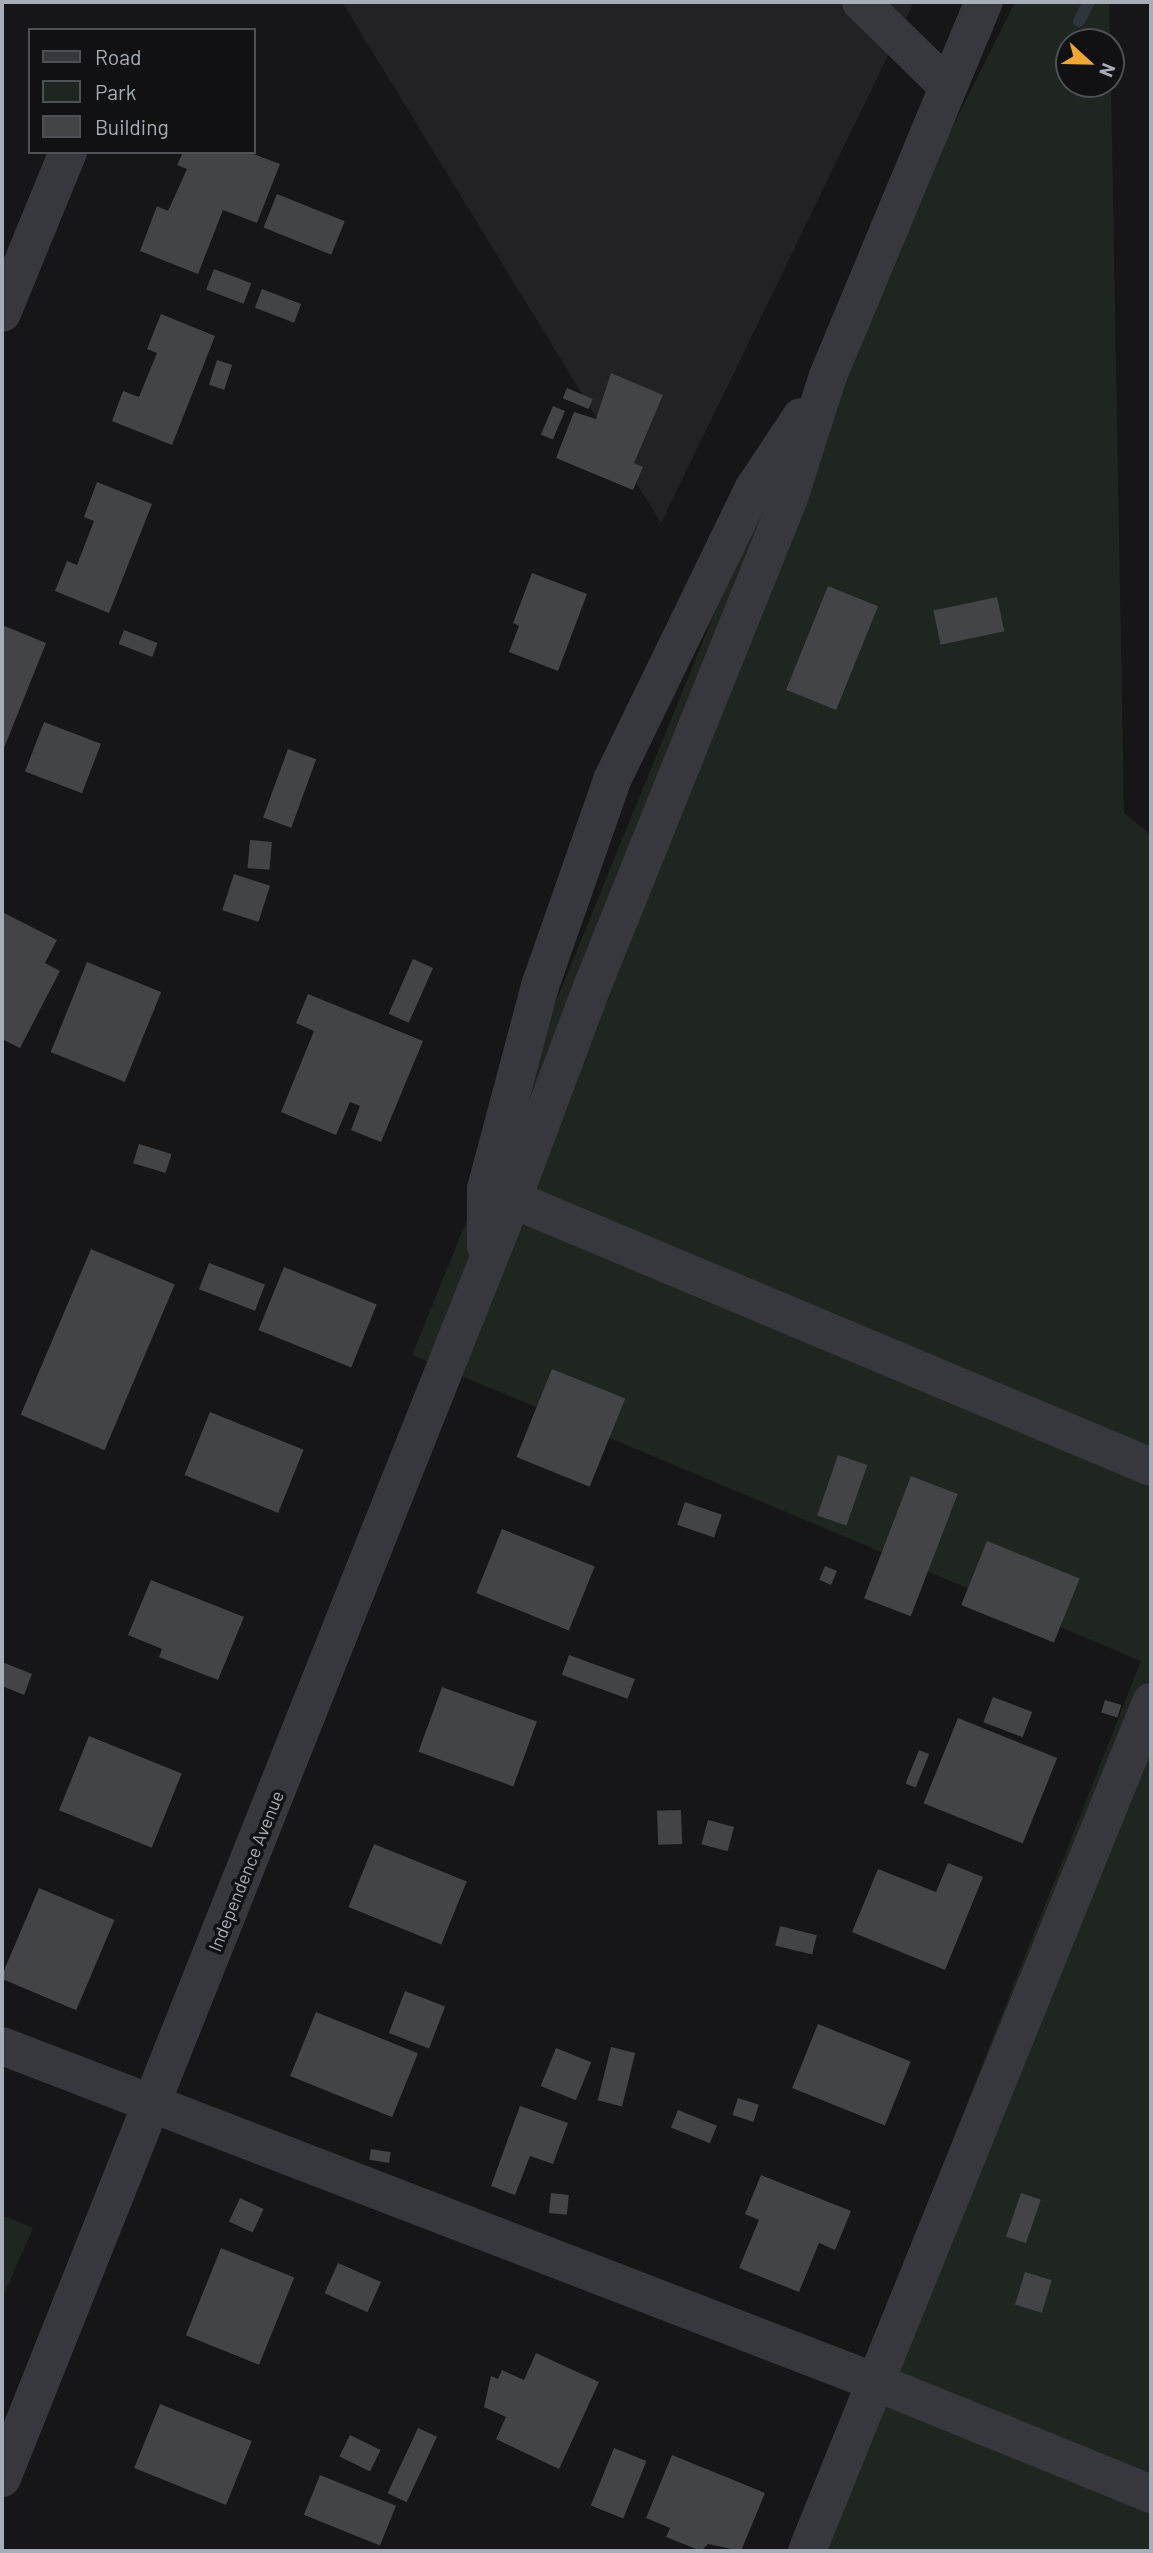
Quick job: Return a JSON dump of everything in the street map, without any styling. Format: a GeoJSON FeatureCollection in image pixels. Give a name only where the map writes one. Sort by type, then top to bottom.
{"type":"FeatureCollection","features":[{"type":"Feature","properties":{"kind":"street"},"geometry":{"type":"LineString","coordinates":[[862,2],[946,85]]}},
{"type":"Feature","properties":{"kind":"street"},"geometry":{"type":"LineString","coordinates":[[500,1194],[592,987],[789,498],[828,376],[946,85],[984,2]]}},
{"type":"Feature","properties":{"kind":"street"},"geometry":{"type":"LineString","coordinates":[[2,313],[67,154]]}},
{"type":"Feature","properties":{"kind":"street"},"geometry":{"type":"LineString","coordinates":[[500,1194],[540,986],[612,780],[642,713],[754,488],[828,376]]}},
{"type":"Feature","properties":{"kind":"street"},"geometry":{"type":"LineString","coordinates":[[642,713],[693,736]]}},
{"type":"Feature","properties":{"kind":"street"},"geometry":{"type":"LineString","coordinates":[[500,1194],[1151,1467]]}},
{"type":"Feature","properties":{"kind":"street","name":"Independence Avenue"},"geometry":{"type":"LineString","coordinates":[[2,2478],[154,2105],[486,1262],[500,1194]]}},
{"type":"Feature","properties":{"kind":"street"},"geometry":{"type":"LineString","coordinates":[[807,2551],[873,2381],[1151,1702]]}},
{"type":"Feature","properties":{"kind":"street"},"geometry":{"type":"LineString","coordinates":[[2,2046],[873,2381],[1151,2494]]}},
{"type":"Feature","properties":{"kind":"shaded area"},"geometry":{"type":"Polygon","coordinates":[[[342,2],[914,2],[661,523],[342,2]]]}},
{"type":"Feature","properties":{"kind":"green space"},"geometry":{"type":"Polygon","coordinates":[[[1015,2],[1109,2],[1110,28],[1055,28],[1055,98],[1111,98],[1124,813],[1151,835],[1151,2551],[829,2551],[796,2538],[1141,1661],[412,1355],[736,560],[1015,2]]]}},
{"type":"Feature","properties":{"kind":"green space"},"geometry":{"type":"Polygon","coordinates":[[[2,2215],[33,2228],[2,2299],[2,2215]]]}},
{"type":"Feature","properties":{"kind":"building"},"geometry":{"type":"Polygon","coordinates":[[[182,154],[253,154],[280,164],[257,223],[223,210],[198,274],[140,251],[157,206],[168,211],[187,169],[177,165],[182,154]]]}},
{"type":"Feature","properties":{"kind":"building"},"geometry":{"type":"Polygon","coordinates":[[[277,194],[345,221],[331,255],[264,227],[277,194]]]}},
{"type":"Feature","properties":{"kind":"building"},"geometry":{"type":"Polygon","coordinates":[[[214,269],[251,283],[243,304],[206,290],[214,269]]]}},
{"type":"Feature","properties":{"kind":"building"},"geometry":{"type":"Polygon","coordinates":[[[262,289],[301,304],[294,323],[255,308],[262,289]]]}},
{"type":"Feature","properties":{"kind":"building"},"geometry":{"type":"Polygon","coordinates":[[[161,314],[215,336],[172,445],[112,421],[123,391],[139,397],[157,353],[147,349],[161,314]]]}},
{"type":"Feature","properties":{"kind":"building"},"geometry":{"type":"Polygon","coordinates":[[[217,360],[232,365],[224,390],[209,385],[217,360]]]}},
{"type":"Feature","properties":{"kind":"building"},"geometry":{"type":"Polygon","coordinates":[[[611,373],[663,395],[634,463],[643,467],[633,490],[556,458],[574,412],[596,419],[611,373]]]}},
{"type":"Feature","properties":{"kind":"building"},"geometry":{"type":"Polygon","coordinates":[[[567,388],[593,399],[588,409],[563,398],[567,388]]]}},
{"type":"Feature","properties":{"kind":"building"},"geometry":{"type":"Polygon","coordinates":[[[553,406],[565,411],[553,440],[541,435],[553,406]]]}},
{"type":"Feature","properties":{"kind":"building"},"geometry":{"type":"Polygon","coordinates":[[[97,482],[152,504],[109,613],[55,591],[67,561],[77,565],[94,521],[84,517],[97,482]]]}},
{"type":"Feature","properties":{"kind":"building"},"geometry":{"type":"Polygon","coordinates":[[[532,573],[587,594],[558,671],[509,652],[519,626],[513,623],[532,573]]]}},
{"type":"Feature","properties":{"kind":"building"},"geometry":{"type":"Polygon","coordinates":[[[828,586],[878,606],[836,710],[786,690],[828,586]]]}},
{"type":"Feature","properties":{"kind":"building"},"geometry":{"type":"Polygon","coordinates":[[[997,597],[1004,631],[941,645],[933,611],[997,597]]]}},
{"type":"Feature","properties":{"kind":"building"},"geometry":{"type":"Polygon","coordinates":[[[2,625],[46,643],[2,753],[2,625]]]}},
{"type":"Feature","properties":{"kind":"building"},"geometry":{"type":"Polygon","coordinates":[[[124,630],[158,643],[152,657],[119,644],[124,630]]]}},
{"type":"Feature","properties":{"kind":"building"},"geometry":{"type":"Polygon","coordinates":[[[44,722],[101,744],[82,793],[25,771],[44,722]]]}},
{"type":"Feature","properties":{"kind":"building"},"geometry":{"type":"Polygon","coordinates":[[[288,749],[316,759],[291,828],[263,818],[288,749]]]}},
{"type":"Feature","properties":{"kind":"building"},"geometry":{"type":"Polygon","coordinates":[[[250,840],[272,842],[269,870],[248,868],[250,840]]]}},
{"type":"Feature","properties":{"kind":"building"},"geometry":{"type":"Polygon","coordinates":[[[234,874],[270,886],[258,922],[222,910],[234,874]]]}},
{"type":"Feature","properties":{"kind":"building"},"geometry":{"type":"Polygon","coordinates":[[[2,912],[57,940],[45,963],[60,971],[20,1048],[2,1039],[2,912]]]}},
{"type":"Feature","properties":{"kind":"building"},"geometry":{"type":"Polygon","coordinates":[[[413,959],[433,968],[409,1023],[389,1014],[413,959]]]}},
{"type":"Feature","properties":{"kind":"building"},"geometry":{"type":"Polygon","coordinates":[[[87,962],[161,992],[125,1082],[51,1052],[87,962]]]}},
{"type":"Feature","properties":{"kind":"building"},"geometry":{"type":"Polygon","coordinates":[[[308,994],[423,1041],[381,1142],[351,1130],[360,1106],[350,1102],[336,1135],[281,1112],[314,1031],[296,1023],[308,994]]]}},
{"type":"Feature","properties":{"kind":"building"},"geometry":{"type":"Polygon","coordinates":[[[139,1144],[172,1154],[166,1173],[133,1163],[139,1144]]]}},
{"type":"Feature","properties":{"kind":"building"},"geometry":{"type":"Polygon","coordinates":[[[91,1249],[175,1285],[104,1450],[21,1415],[91,1249]]]}},
{"type":"Feature","properties":{"kind":"building"},"geometry":{"type":"Polygon","coordinates":[[[209,1263],[265,1285],[255,1311],[199,1289],[209,1263]]]}},
{"type":"Feature","properties":{"kind":"building"},"geometry":{"type":"Polygon","coordinates":[[[284,1267],[377,1304],[351,1368],[259,1330],[284,1267]]]}},
{"type":"Feature","properties":{"kind":"building"},"geometry":{"type":"Polygon","coordinates":[[[552,1369],[625,1399],[590,1487],[516,1457],[552,1369]]]}},
{"type":"Feature","properties":{"kind":"building"},"geometry":{"type":"Polygon","coordinates":[[[210,1412],[304,1450],[278,1513],[185,1475],[210,1412]]]}},
{"type":"Feature","properties":{"kind":"building"},"geometry":{"type":"Polygon","coordinates":[[[838,1455],[867,1465],[846,1526],[817,1516],[838,1455]]]}},
{"type":"Feature","properties":{"kind":"building"},"geometry":{"type":"Polygon","coordinates":[[[911,1476],[958,1494],[911,1616],[864,1598],[911,1476]]]}},
{"type":"Feature","properties":{"kind":"building"},"geometry":{"type":"Polygon","coordinates":[[[685,1502],[722,1515],[714,1537],[677,1525],[685,1502]]]}},
{"type":"Feature","properties":{"kind":"building"},"geometry":{"type":"Polygon","coordinates":[[[502,1529],[595,1566],[569,1630],[476,1593],[502,1529]]]}},
{"type":"Feature","properties":{"kind":"building"},"geometry":{"type":"Polygon","coordinates":[[[987,1541],[1080,1578],[1054,1642],[961,1605],[987,1541]]]}},
{"type":"Feature","properties":{"kind":"building"},"geometry":{"type":"Polygon","coordinates":[[[825,1566],[837,1571],[831,1585],[819,1580],[825,1566]]]}},
{"type":"Feature","properties":{"kind":"building"},"geometry":{"type":"Polygon","coordinates":[[[151,1580],[244,1617],[218,1680],[159,1657],[162,1649],[128,1635],[151,1580]]]}},
{"type":"Feature","properties":{"kind":"building"},"geometry":{"type":"Polygon","coordinates":[[[569,1655],[635,1679],[628,1699],[562,1675],[569,1655]]]}},
{"type":"Feature","properties":{"kind":"building"},"geometry":{"type":"Polygon","coordinates":[[[2,1662],[32,1674],[24,1695],[2,1686],[2,1662]]]}},
{"type":"Feature","properties":{"kind":"building"},"geometry":{"type":"Polygon","coordinates":[[[442,1687],[537,1722],[513,1786],[418,1752],[442,1687]]]}},
{"type":"Feature","properties":{"kind":"building"},"geometry":{"type":"Polygon","coordinates":[[[993,1697],[1032,1712],[1023,1737],[983,1722],[993,1697]]]}},
{"type":"Feature","properties":{"kind":"building"},"geometry":{"type":"Polygon","coordinates":[[[1105,1700],[1121,1705],[1117,1717],[1101,1712],[1105,1700]]]}},
{"type":"Feature","properties":{"kind":"building"},"geometry":{"type":"Polygon","coordinates":[[[958,1718],[1057,1758],[1023,1843],[924,1803],[958,1718]]]}},
{"type":"Feature","properties":{"kind":"building"},"geometry":{"type":"Polygon","coordinates":[[[89,1736],[182,1773],[152,1848],[59,1810],[89,1736]]]}},
{"type":"Feature","properties":{"kind":"building"},"geometry":{"type":"Polygon","coordinates":[[[919,1750],[929,1754],[916,1787],[906,1783],[919,1750]]]}},
{"type":"Feature","properties":{"kind":"building"},"geometry":{"type":"Polygon","coordinates":[[[681,1810],[682,1844],[658,1845],[657,1811],[681,1810]]]}},
{"type":"Feature","properties":{"kind":"building"},"geometry":{"type":"Polygon","coordinates":[[[708,1820],[734,1827],[728,1851],[702,1844],[708,1820]]]}},
{"type":"Feature","properties":{"kind":"building"},"geometry":{"type":"Polygon","coordinates":[[[374,1844],[467,1881],[441,1945],[349,1907],[374,1844]]]}},
{"type":"Feature","properties":{"kind":"building"},"geometry":{"type":"Polygon","coordinates":[[[948,1863],[983,1877],[945,1970],[852,1932],[878,1869],[936,1892],[948,1863]]]}},
{"type":"Feature","properties":{"kind":"building"},"geometry":{"type":"Polygon","coordinates":[[[39,1888],[114,1920],[76,2010],[2,1979],[39,1888]]]}},
{"type":"Feature","properties":{"kind":"building"},"geometry":{"type":"Polygon","coordinates":[[[780,1926],[817,1935],[812,1955],[775,1945],[780,1926]]]}},
{"type":"Feature","properties":{"kind":"building"},"geometry":{"type":"Polygon","coordinates":[[[405,1991],[445,2006],[429,2048],[389,2033],[405,1991]]]}},
{"type":"Feature","properties":{"kind":"building"},"geometry":{"type":"Polygon","coordinates":[[[316,2012],[418,2053],[392,2117],[290,2076],[316,2012]]]}},
{"type":"Feature","properties":{"kind":"building"},"geometry":{"type":"Polygon","coordinates":[[[818,2024],[911,2061],[885,2125],[792,2088],[818,2024]]]}},
{"type":"Feature","properties":{"kind":"building"},"geometry":{"type":"Polygon","coordinates":[[[611,2047],[635,2053],[622,2106],[598,2100],[611,2047]]]}},
{"type":"Feature","properties":{"kind":"building"},"geometry":{"type":"Polygon","coordinates":[[[556,2048],[591,2062],[576,2100],[541,2086],[556,2048]]]}},
{"type":"Feature","properties":{"kind":"building"},"geometry":{"type":"Polygon","coordinates":[[[738,2098],[759,2105],[753,2122],[732,2115],[738,2098]]]}},
{"type":"Feature","properties":{"kind":"building"},"geometry":{"type":"Polygon","coordinates":[[[520,2106],[568,2123],[553,2164],[530,2156],[515,2195],[491,2186],[520,2106]]]}},
{"type":"Feature","properties":{"kind":"building"},"geometry":{"type":"Polygon","coordinates":[[[678,2110],[717,2126],[710,2143],[671,2128],[678,2110]]]}},
{"type":"Feature","properties":{"kind":"building"},"geometry":{"type":"Polygon","coordinates":[[[371,2149],[391,2152],[389,2163],[369,2160],[371,2149]]]}},
{"type":"Feature","properties":{"kind":"building"},"geometry":{"type":"Polygon","coordinates":[[[761,2175],[851,2211],[835,2250],[819,2243],[799,2292],[739,2268],[759,2220],[745,2214],[761,2175]]]}},
{"type":"Feature","properties":{"kind":"building"},"geometry":{"type":"Polygon","coordinates":[[[551,2193],[569,2195],[567,2215],[549,2213],[551,2193]]]}},
{"type":"Feature","properties":{"kind":"building"},"geometry":{"type":"Polygon","coordinates":[[[1021,2193],[1041,2200],[1026,2243],[1006,2236],[1021,2193]]]}},
{"type":"Feature","properties":{"kind":"building"},"geometry":{"type":"Polygon","coordinates":[[[240,2198],[264,2209],[253,2233],[229,2222],[240,2198]]]}},
{"type":"Feature","properties":{"kind":"building"},"geometry":{"type":"Polygon","coordinates":[[[221,2248],[294,2278],[259,2365],[186,2335],[221,2248]]]}},
{"type":"Feature","properties":{"kind":"building"},"geometry":{"type":"Polygon","coordinates":[[[338,2263],[381,2282],[368,2312],[325,2293],[338,2263]]]}},
{"type":"Feature","properties":{"kind":"building"},"geometry":{"type":"Polygon","coordinates":[[[1025,2272],[1052,2280],[1042,2313],[1015,2305],[1025,2272]]]}},
{"type":"Feature","properties":{"kind":"building"},"geometry":{"type":"Polygon","coordinates":[[[536,2353],[599,2382],[559,2469],[496,2439],[506,2417],[484,2407],[491,2376],[498,2379],[502,2370],[524,2380],[536,2353]]]}},
{"type":"Feature","properties":{"kind":"building"},"geometry":{"type":"Polygon","coordinates":[[[160,2404],[252,2441],[226,2505],[134,2468],[160,2404]]]}},
{"type":"Feature","properties":{"kind":"building"},"geometry":{"type":"Polygon","coordinates":[[[418,2428],[437,2437],[407,2502],[388,2493],[418,2428]]]}},
{"type":"Feature","properties":{"kind":"building"},"geometry":{"type":"Polygon","coordinates":[[[350,2435],[381,2450],[370,2471],[339,2457],[350,2435]]]}},
{"type":"Feature","properties":{"kind":"building"},"geometry":{"type":"Polygon","coordinates":[[[614,2448],[646,2461],[623,2519],[591,2505],[614,2448]]]}},
{"type":"Feature","properties":{"kind":"building"},"geometry":{"type":"Polygon","coordinates":[[[672,2455],[765,2493],[741,2551],[708,2544],[701,2551],[666,2537],[670,2528],[646,2518],[672,2455]]]}},
{"type":"Feature","properties":{"kind":"building"},"geometry":{"type":"Polygon","coordinates":[[[320,2475],[396,2506],[380,2546],[304,2515],[320,2475]]]}},
{"type":"Feature","properties":{"kind":"waterway"},"geometry":{"type":"LineString","coordinates":[[1079,21],[1089,2]]}}]}
